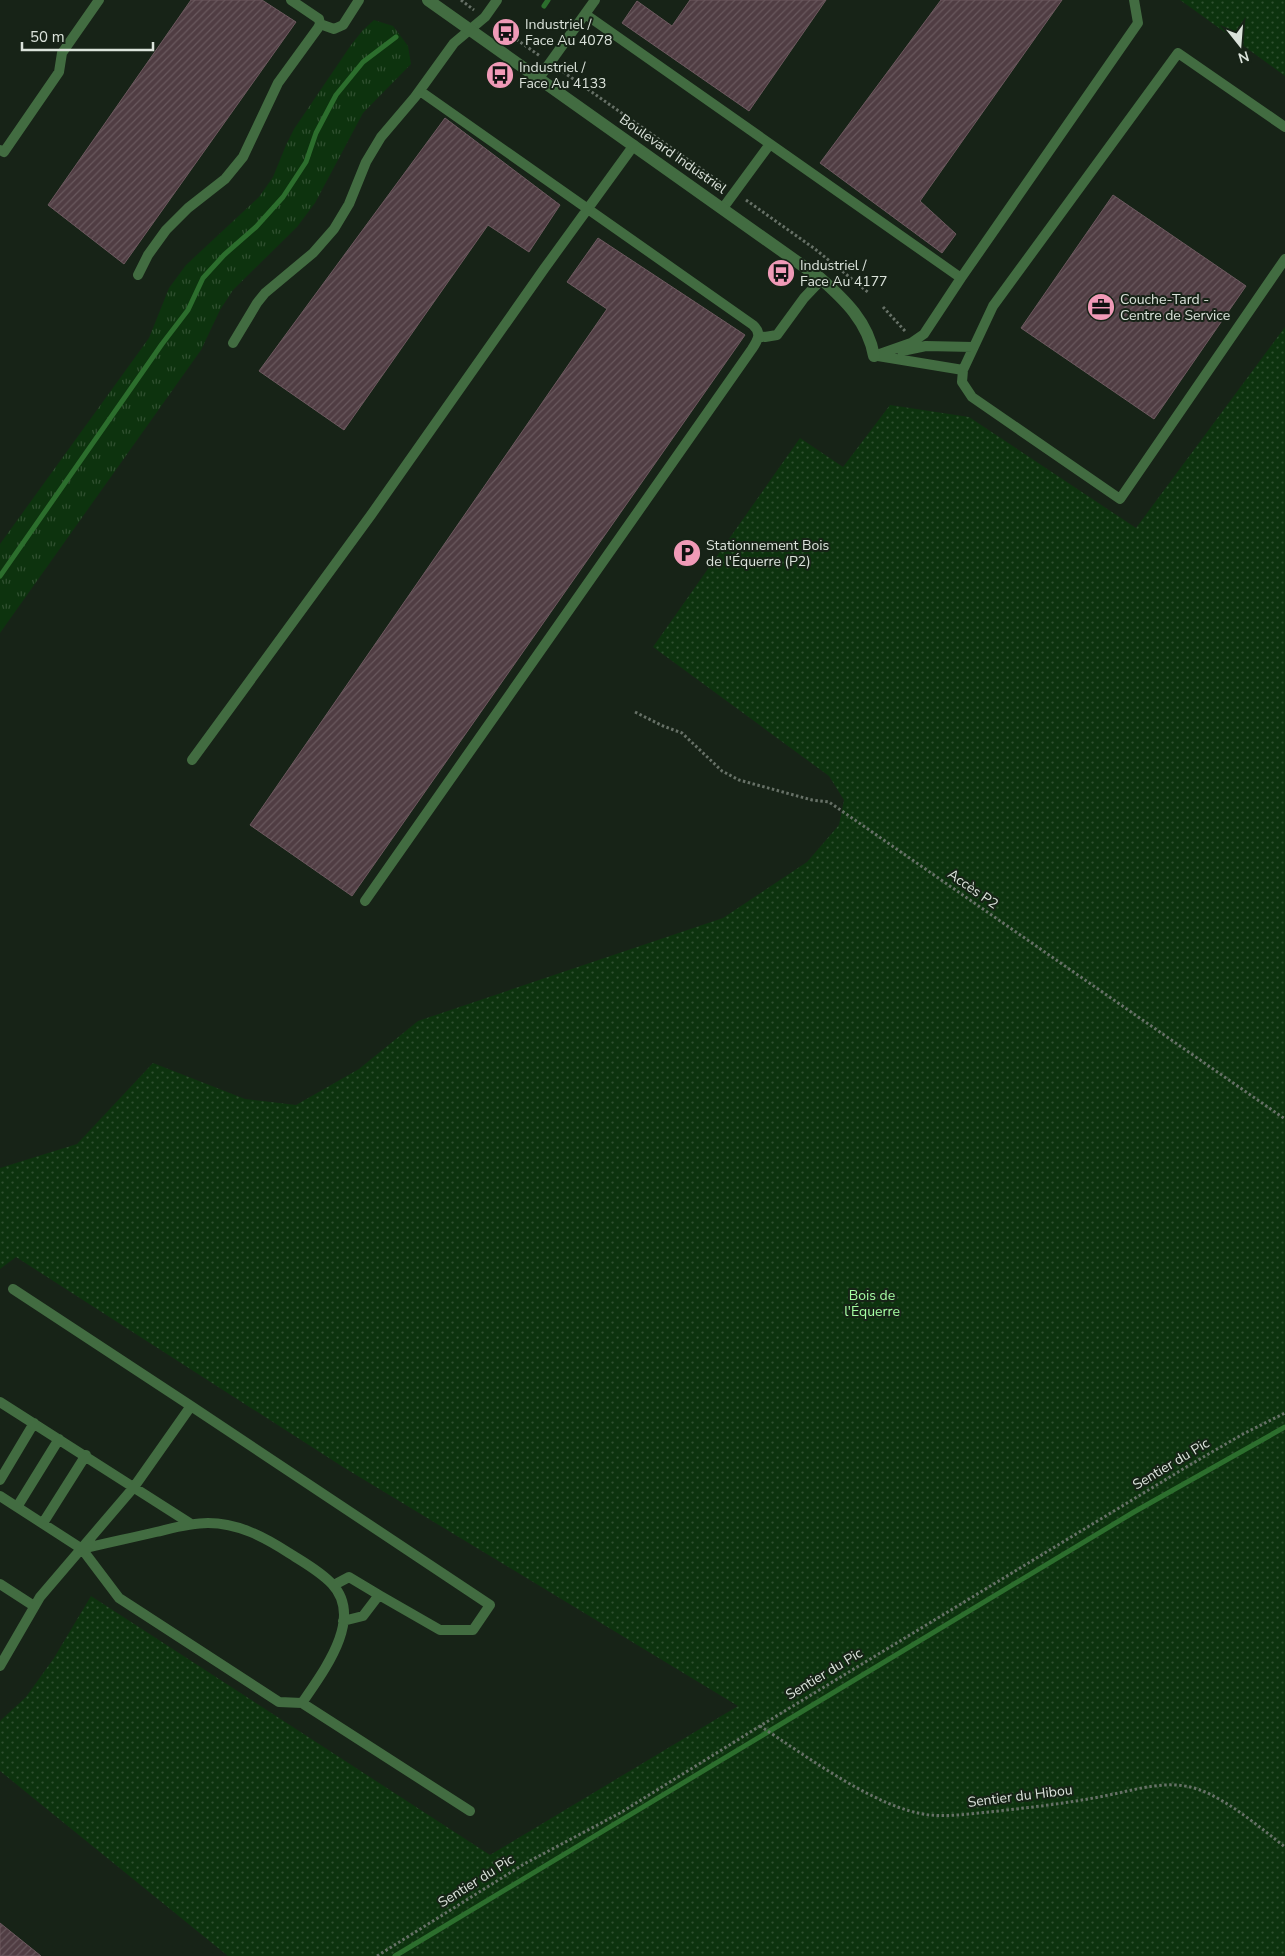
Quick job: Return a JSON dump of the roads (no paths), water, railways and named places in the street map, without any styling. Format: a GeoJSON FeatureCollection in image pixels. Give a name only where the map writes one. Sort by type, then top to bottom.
{"type":"FeatureCollection","features":[{"type":"Feature","properties":{"kind":"street","name":"Boulevard Industriel"},"geometry":{"type":"LineString","coordinates":[[428,0],[822,279],[843,298],[859,319],[870,338],[874,356]]}},
{"type":"Feature","properties":{"kind":"lane"},"geometry":{"type":"LineString","coordinates":[[0,150],[4,152],[59,72],[62,53],[99,0]]}},
{"type":"Feature","properties":{"kind":"lane"},"geometry":{"type":"LineString","coordinates":[[291,0],[319,19],[320,24]]}},
{"type":"Feature","properties":{"kind":"lane"},"geometry":{"type":"LineString","coordinates":[[320,24],[334,29],[343,25],[359,0]]}},
{"type":"Feature","properties":{"kind":"lane"},"geometry":{"type":"LineString","coordinates":[[233,343],[257,303],[313,253],[334,229],[356,189],[366,162],[390,125],[420,91],[454,44],[485,17],[497,0]]}},
{"type":"Feature","properties":{"kind":"lane"},"geometry":{"type":"LineString","coordinates":[[539,78],[595,0]]}},
{"type":"Feature","properties":{"kind":"lane"},"geometry":{"type":"LineString","coordinates":[[874,356],[910,343],[924,334],[1138,23],[1134,0]]}},
{"type":"Feature","properties":{"kind":"lane"},"geometry":{"type":"LineString","coordinates":[[585,14],[961,278]]}},
{"type":"Feature","properties":{"kind":"lane"},"geometry":{"type":"LineString","coordinates":[[138,275],[148,256],[166,230],[188,208],[225,179],[243,157],[278,83],[320,24]]}},
{"type":"Feature","properties":{"kind":"lane"},"geometry":{"type":"LineString","coordinates":[[1285,126],[1178,52],[1001,293],[986,318],[973,347],[963,370],[962,382],[972,397],[1120,499],[1285,259]]}},
{"type":"Feature","properties":{"kind":"lane"},"geometry":{"type":"LineString","coordinates":[[365,901],[752,349],[759,336],[758,331],[753,325],[420,91]]}},
{"type":"Feature","properties":{"kind":"lane"},"geometry":{"type":"LineString","coordinates":[[723,208],[770,144]]}},
{"type":"Feature","properties":{"kind":"lane"},"geometry":{"type":"LineString","coordinates":[[192,760],[371,515],[634,145]]}},
{"type":"Feature","properties":{"kind":"lane"},"geometry":{"type":"LineString","coordinates":[[759,336],[777,335],[804,298],[822,279]]}},
{"type":"Feature","properties":{"kind":"lane"},"geometry":{"type":"LineString","coordinates":[[874,356],[926,346],[973,347]]}},
{"type":"Feature","properties":{"kind":"lane"},"geometry":{"type":"LineString","coordinates":[[874,356],[963,370]]}},
{"type":"Feature","properties":{"kind":"lane"},"geometry":{"type":"LineString","coordinates":[[13,1289],[490,1605],[472,1630],[440,1630],[378,1596],[349,1577],[334,1586]]}},
{"type":"Feature","properties":{"kind":"lane"},"geometry":{"type":"LineString","coordinates":[[1,1404],[86,1455],[191,1524]]}},
{"type":"Feature","properties":{"kind":"lane"},"geometry":{"type":"LineString","coordinates":[[0,1666],[23,1630],[34,1606],[134,1487],[191,1406]]}},
{"type":"Feature","properties":{"kind":"lane"},"geometry":{"type":"LineString","coordinates":[[0,1480],[34,1423]]}},
{"type":"Feature","properties":{"kind":"lane"},"geometry":{"type":"LineString","coordinates":[[17,1507],[59,1439]]}},
{"type":"Feature","properties":{"kind":"lane"},"geometry":{"type":"LineString","coordinates":[[42,1523],[86,1455]]}},
{"type":"Feature","properties":{"kind":"lane"},"geometry":{"type":"LineString","coordinates":[[0,1496],[82,1549],[119,1598],[278,1702],[302,1703],[470,1810]]}},
{"type":"Feature","properties":{"kind":"lane"},"geometry":{"type":"LineString","coordinates":[[82,1549],[191,1524],[223,1524],[252,1532],[278,1546],[325,1577],[334,1586],[342,1604],[343,1629],[336,1650],[302,1703]]}},
{"type":"Feature","properties":{"kind":"lane"},"geometry":{"type":"LineString","coordinates":[[0,1584],[34,1606]]}},
{"type":"Feature","properties":{"kind":"lane"},"geometry":{"type":"LineString","coordinates":[[343,1621],[363,1616],[378,1596]]}},
{"type":"Feature","properties":{"kind":"waterway"},"geometry":{"type":"LineString","coordinates":[[544,6],[548,0]]}},
{"type":"Feature","properties":{"kind":"waterway"},"geometry":{"type":"LineString","coordinates":[[0,576],[162,344],[188,310],[203,278],[224,255],[256,227],[283,197],[306,162],[316,133],[336,95],[363,62],[396,37]]}},
{"type":"Feature","properties":{"kind":"waterway"},"geometry":{"type":"LineString","coordinates":[[395,1956],[1134,1512],[1285,1427]]}},
{"type":"Feature","properties":{"kind":"place","name":"Industriel / Face Au 4078"},"geometry":{"type":"Point","coordinates":[506,32]}},
{"type":"Feature","properties":{"kind":"place","name":"Industriel / Face Au 4133"},"geometry":{"type":"Point","coordinates":[500,75]}},
{"type":"Feature","properties":{"kind":"place","name":"Industriel / Face Au 4177"},"geometry":{"type":"Point","coordinates":[781,273]}},
{"type":"Feature","properties":{"kind":"place","name":"Couche-Tard - Centre de Service"},"geometry":{"type":"Point","coordinates":[1101,307]}},
{"type":"Feature","properties":{"kind":"place","name":"Stationnement Bois de l'Équerre (P2)"},"geometry":{"type":"Point","coordinates":[687,553]}},
{"type":"Feature","properties":{"kind":"park label","name":"Bois de l'Équerre"},"geometry":{"type":"Point","coordinates":[872,1304]}}]}
